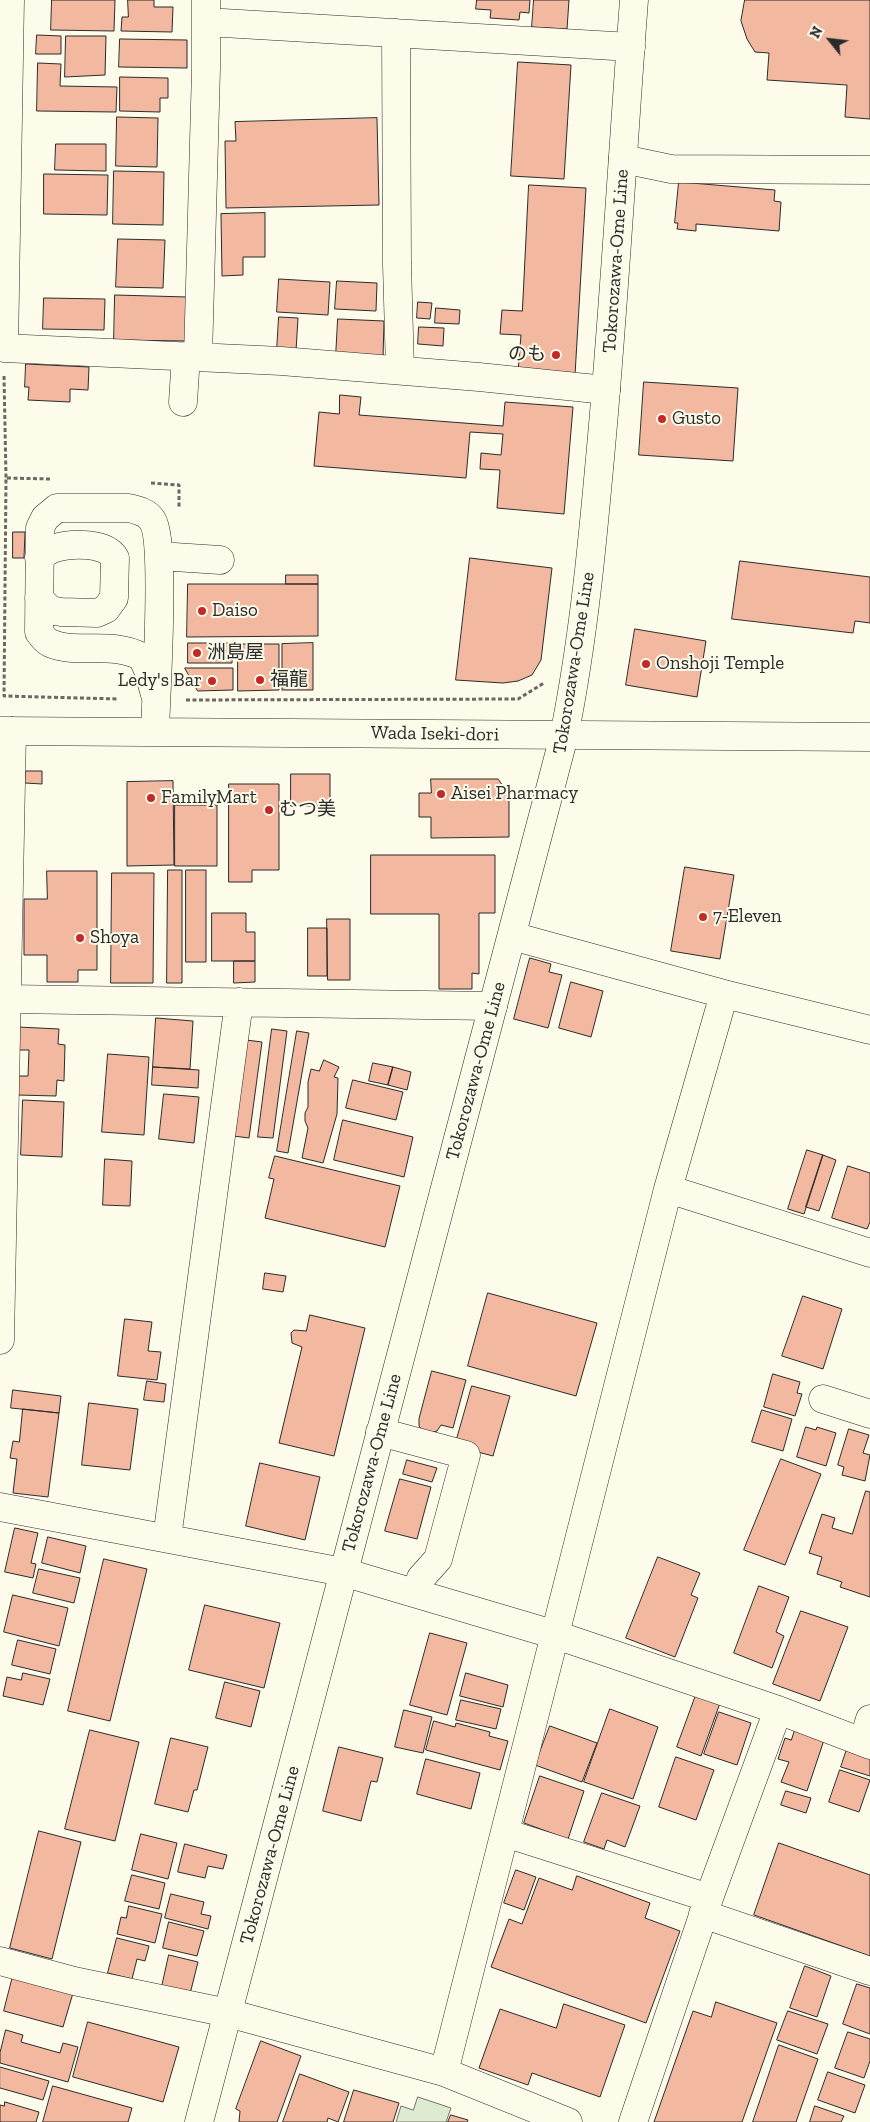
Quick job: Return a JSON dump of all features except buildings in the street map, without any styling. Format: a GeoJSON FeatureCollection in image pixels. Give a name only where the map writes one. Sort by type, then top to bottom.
{"type":"FeatureCollection","features":[{"type":"Feature","properties":{"kind":"street"},"geometry":{"type":"LineString","coordinates":[[10,0],[4,348],[192,356],[400,370],[606,390]]}},
{"type":"Feature","properties":{"kind":"street","name":"Tokorozawa-Ome Line"},"geometry":{"type":"LineString","coordinates":[[199,2122],[512,936],[564,736],[574,689],[589,578],[612,334],[634,0]]}},
{"type":"Feature","properties":{"kind":"street"},"geometry":{"type":"LineString","coordinates":[[183,402],[192,356],[206,11],[396,33],[630,47]]}},
{"type":"Feature","properties":{"kind":"street"},"geometry":{"type":"LineString","coordinates":[[396,33],[397,256],[400,370]]}},
{"type":"Feature","properties":{"kind":"street"},"geometry":{"type":"LineString","coordinates":[[623,159],[671,169],[870,170]]}},
{"type":"Feature","properties":{"kind":"street"},"geometry":{"type":"LineString","coordinates":[[155,730],[156,698],[159,556],[157,535],[152,520],[140,510],[129,508],[57,508],[46,518],[40,528],[39,632],[48,643],[58,646],[119,649],[132,652],[142,658],[148,670],[156,698]]}},
{"type":"Feature","properties":{"kind":"street"},"geometry":{"type":"LineString","coordinates":[[38,598],[50,610],[60,612],[97,613],[106,609],[114,598],[115,558],[112,552],[91,545],[56,547],[39,558]]}},
{"type":"Feature","properties":{"kind":"street"},"geometry":{"type":"LineString","coordinates":[[159,556],[220,560]]}},
{"type":"Feature","properties":{"kind":"street","name":"Wada Iseki-dori"},"geometry":{"type":"LineString","coordinates":[[6,731],[155,730],[564,736],[870,737]]}},
{"type":"Feature","properties":{"kind":"street"},"geometry":{"type":"LineString","coordinates":[[0,1340],[6,999],[12,828],[6,731]]}},
{"type":"Feature","properties":{"kind":"street"},"geometry":{"type":"LineString","coordinates":[[512,936],[724,994],[870,1030]]}},
{"type":"Feature","properties":{"kind":"street"},"geometry":{"type":"LineString","coordinates":[[444,2072],[668,1189],[724,994]]}},
{"type":"Feature","properties":{"kind":"street"},"geometry":{"type":"LineString","coordinates":[[6,999],[493,1006]]}},
{"type":"Feature","properties":{"kind":"street"},"geometry":{"type":"LineString","coordinates":[[167,1538],[239,1002]]}},
{"type":"Feature","properties":{"kind":"street"},"geometry":{"type":"LineString","coordinates":[[668,1189],[870,1253]]}},
{"type":"Feature","properties":{"kind":"street"},"geometry":{"type":"LineString","coordinates":[[823,1399],[870,1414]]}},
{"type":"Feature","properties":{"kind":"street"},"geometry":{"type":"LineString","coordinates":[[380,1432],[466,1455],[438,1559],[421,1578],[416,1593]]}},
{"type":"Feature","properties":{"kind":"street"},"geometry":{"type":"LineString","coordinates":[[0,1507],[343,1572],[556,1635],[778,1710],[868,1735]]}},
{"type":"Feature","properties":{"kind":"street"},"geometry":{"type":"LineString","coordinates":[[632,2122],[706,1906],[778,1710]]}},
{"type":"Feature","properties":{"kind":"street"},"geometry":{"type":"LineString","coordinates":[[505,1833],[706,1906],[870,1971]]}},
{"type":"Feature","properties":{"kind":"street"},"geometry":{"type":"LineString","coordinates":[[0,1962],[228,2013],[444,2072],[529,2114],[568,2122]]}},
{"type":"Feature","properties":{"kind":"path"},"geometry":{"type":"LineString","coordinates":[[4,348],[6,478],[2,696],[118,699]]}},
{"type":"Feature","properties":{"kind":"path"},"geometry":{"type":"LineString","coordinates":[[6,478],[54,480]]}},
{"type":"Feature","properties":{"kind":"path"},"geometry":{"type":"LineString","coordinates":[[141,483],[180,485],[179,512]]}},
{"type":"Feature","properties":{"kind":"path"},"geometry":{"type":"LineString","coordinates":[[183,692],[186,700],[518,699],[544,684],[546,674]]}},
{"type":"Feature","properties":{"kind":"green space"},"geometry":{"type":"Polygon","coordinates":[[[418,2097],[451,2108],[446,2122],[396,2122],[401,2106],[413,2110],[418,2097]]]}},
{"type":"Feature","properties":{"kind":"place","name":"のも"},"geometry":{"type":"Point","coordinates":[556,355]}},
{"type":"Feature","properties":{"kind":"place","name":"Gusto"},"geometry":{"type":"Point","coordinates":[662,419]}},
{"type":"Feature","properties":{"kind":"place","name":"Daiso"},"geometry":{"type":"Point","coordinates":[202,611]}},
{"type":"Feature","properties":{"kind":"place","name":"洲島屋"},"geometry":{"type":"Point","coordinates":[197,653]}},
{"type":"Feature","properties":{"kind":"place","name":"Onshoji Temple"},"geometry":{"type":"Point","coordinates":[646,664]}},
{"type":"Feature","properties":{"kind":"place","name":"福龍"},"geometry":{"type":"Point","coordinates":[260,680]}},
{"type":"Feature","properties":{"kind":"place","name":"Ledy's Bar"},"geometry":{"type":"Point","coordinates":[212,681]}},
{"type":"Feature","properties":{"kind":"place","name":"Aisei Pharmacy"},"geometry":{"type":"Point","coordinates":[441,794]}},
{"type":"Feature","properties":{"kind":"place","name":"FamilyMart"},"geometry":{"type":"Point","coordinates":[151,798]}},
{"type":"Feature","properties":{"kind":"place","name":"むつ美"},"geometry":{"type":"Point","coordinates":[269,810]}},
{"type":"Feature","properties":{"kind":"place","name":"7-Eleven"},"geometry":{"type":"Point","coordinates":[703,917]}},
{"type":"Feature","properties":{"kind":"place","name":"Shoya"},"geometry":{"type":"Point","coordinates":[80,938]}}]}
